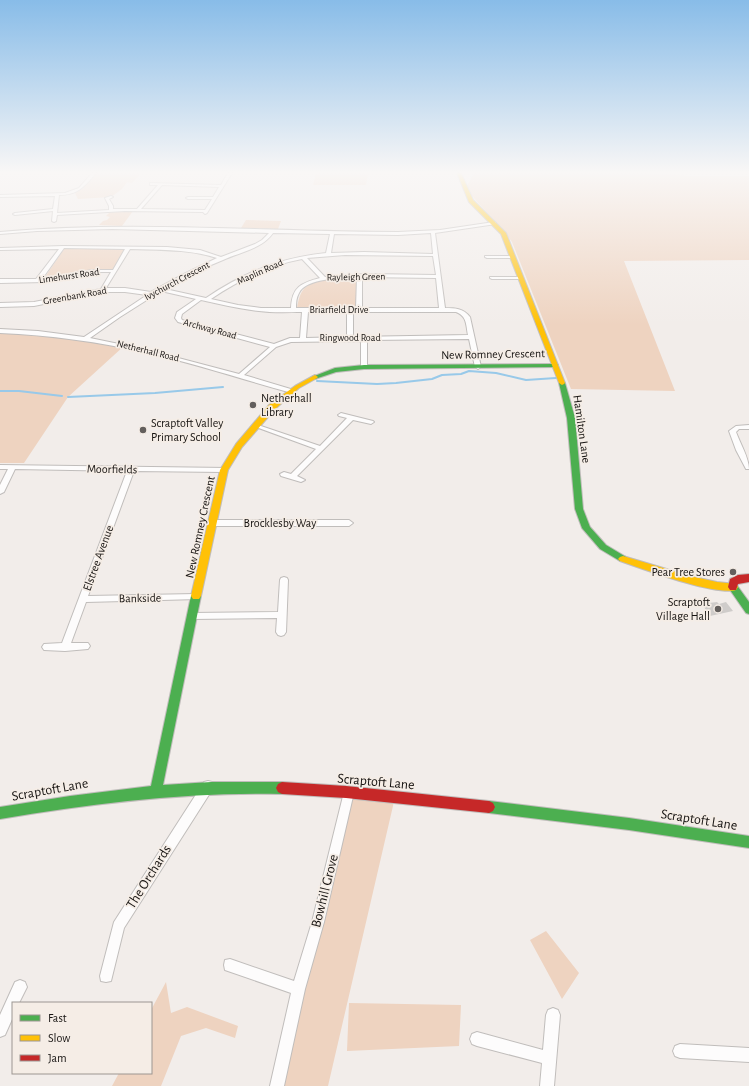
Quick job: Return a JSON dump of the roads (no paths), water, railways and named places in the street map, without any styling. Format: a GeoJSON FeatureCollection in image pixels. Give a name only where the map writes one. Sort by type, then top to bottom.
{"type":"FeatureCollection","features":[{"type":"Feature","properties":{"kind":"street"},"geometry":{"type":"LineString","coordinates":[[0,233],[53,227],[160,228],[332,233],[433,232],[489,224]]}},
{"type":"Feature","properties":{"kind":"street","name":"Hamilton Lane"},"geometry":{"type":"LineString","coordinates":[[495,224],[503,233],[513,256],[567,397],[571,418],[579,509],[586,528],[603,547],[624,560],[690,580],[717,586],[733,587]]}},
{"type":"Feature","properties":{"kind":"street","name":"Ivychurch Crescent"},"geometry":{"type":"LineString","coordinates":[[86,338],[150,294],[221,258],[264,241],[272,232]]}},
{"type":"Feature","properties":{"kind":"street"},"geometry":{"type":"LineString","coordinates":[[433,232],[442,309]]}},
{"type":"Feature","properties":{"kind":"street"},"geometry":{"type":"LineString","coordinates":[[328,254],[332,233]]}},
{"type":"Feature","properties":{"kind":"street"},"geometry":{"type":"LineString","coordinates":[[0,248],[63,246],[185,249],[221,258]]}},
{"type":"Feature","properties":{"kind":"street"},"geometry":{"type":"LineString","coordinates":[[38,280],[63,246]]}},
{"type":"Feature","properties":{"kind":"street"},"geometry":{"type":"LineString","coordinates":[[103,290],[129,248]]}},
{"type":"Feature","properties":{"kind":"street","name":"Maplin Road"},"geometry":{"type":"LineString","coordinates":[[206,300],[268,267],[303,257],[328,254],[436,256]]}},
{"type":"Feature","properties":{"kind":"street"},"geometry":{"type":"LineString","coordinates":[[487,257],[513,256]]}},
{"type":"Feature","properties":{"kind":"street"},"geometry":{"type":"LineString","coordinates":[[303,257],[323,278]]}},
{"type":"Feature","properties":{"kind":"street","name":"Limehurst Road"},"geometry":{"type":"LineString","coordinates":[[0,281],[38,280],[92,271],[115,271]]}},
{"type":"Feature","properties":{"kind":"street"},"geometry":{"type":"LineString","coordinates":[[359,310],[360,276]]}},
{"type":"Feature","properties":{"kind":"street","name":"Rayleigh Green"},"geometry":{"type":"LineString","coordinates":[[293,310],[295,295],[299,288],[309,282],[323,278],[360,276],[439,278]]}},
{"type":"Feature","properties":{"kind":"street"},"geometry":{"type":"LineString","coordinates":[[492,278],[521,278]]}},
{"type":"Feature","properties":{"kind":"street","name":"Briarfield Drive"},"geometry":{"type":"LineString","coordinates":[[160,289],[253,309],[457,310],[466,314],[478,367]]}},
{"type":"Feature","properties":{"kind":"street","name":"Greenbank Road"},"geometry":{"type":"LineString","coordinates":[[0,305],[34,304],[103,290],[125,290],[150,294]]}},
{"type":"Feature","properties":{"kind":"street","name":"Archway Road"},"geometry":{"type":"LineString","coordinates":[[200,298],[179,313],[178,318],[180,322],[274,346]]}},
{"type":"Feature","properties":{"kind":"street"},"geometry":{"type":"LineString","coordinates":[[303,339],[305,310]]}},
{"type":"Feature","properties":{"kind":"street"},"geometry":{"type":"LineString","coordinates":[[350,310],[350,338]]}},
{"type":"Feature","properties":{"kind":"street","name":"Netherhall Road"},"geometry":{"type":"LineString","coordinates":[[0,331],[86,338],[142,348],[292,391]]}},
{"type":"Feature","properties":{"kind":"street","name":"Ringwood Road"},"geometry":{"type":"LineString","coordinates":[[240,376],[274,346],[290,340],[472,337]]}},
{"type":"Feature","properties":{"kind":"street"},"geometry":{"type":"LineString","coordinates":[[364,338],[364,367]]}},
{"type":"Feature","properties":{"kind":"street","name":"New Romney Crescent"},"geometry":{"type":"LineString","coordinates":[[156,790],[224,470],[256,426],[292,391],[306,380],[325,373],[346,368],[556,366]]}},
{"type":"Feature","properties":{"kind":"street"},"geometry":{"type":"LineString","coordinates":[[341,415],[371,422]]}},
{"type":"Feature","properties":{"kind":"street"},"geometry":{"type":"LineString","coordinates":[[292,477],[352,417]]}},
{"type":"Feature","properties":{"kind":"street"},"geometry":{"type":"LineString","coordinates":[[256,426],[320,448]]}},
{"type":"Feature","properties":{"kind":"street"},"geometry":{"type":"LineString","coordinates":[[749,427],[738,427],[732,431],[739,450],[749,467]]}},
{"type":"Feature","properties":{"kind":"street","name":"Moorfields"},"geometry":{"type":"LineString","coordinates":[[0,467],[224,470]]}},
{"type":"Feature","properties":{"kind":"street"},"geometry":{"type":"LineString","coordinates":[[0,492],[14,467]]}},
{"type":"Feature","properties":{"kind":"street","name":"Elstree Avenue"},"geometry":{"type":"LineString","coordinates":[[65,647],[131,469]]}},
{"type":"Feature","properties":{"kind":"street"},"geometry":{"type":"LineString","coordinates":[[284,474],[301,480]]}},
{"type":"Feature","properties":{"kind":"street","name":"Brocklesby Way"},"geometry":{"type":"LineString","coordinates":[[212,523],[349,523]]}},
{"type":"Feature","properties":{"kind":"street"},"geometry":{"type":"LineString","coordinates":[[749,578],[738,579],[733,582],[733,587],[749,610]]}},
{"type":"Feature","properties":{"kind":"street"},"geometry":{"type":"LineString","coordinates":[[281,632],[284,580]]}},
{"type":"Feature","properties":{"kind":"street","name":"Bankside"},"geometry":{"type":"LineString","coordinates":[[83,599],[196,597]]}},
{"type":"Feature","properties":{"kind":"street"},"geometry":{"type":"LineString","coordinates":[[192,616],[282,615]]}},
{"type":"Feature","properties":{"kind":"street"},"geometry":{"type":"LineString","coordinates":[[47,647],[85,646]]}},
{"type":"Feature","properties":{"kind":"street","name":"Scraptoft Lane"},"geometry":{"type":"LineString","coordinates":[[0,813],[76,800],[156,790],[208,786],[260,787],[349,792],[519,810],[656,827],[749,842]]}},
{"type":"Feature","properties":{"kind":"street","name":"The Orchards"},"geometry":{"type":"LineString","coordinates":[[106,976],[118,926],[208,786]]}},
{"type":"Feature","properties":{"kind":"street","name":"Bowhill Grove"},"geometry":{"type":"LineString","coordinates":[[278,1086],[298,989],[318,922],[349,792]]}},
{"type":"Feature","properties":{"kind":"street"},"geometry":{"type":"LineString","coordinates":[[230,965],[298,989]]}},
{"type":"Feature","properties":{"kind":"street"},"geometry":{"type":"LineString","coordinates":[[13,1002],[20,987]]}},
{"type":"Feature","properties":{"kind":"street"},"geometry":{"type":"LineString","coordinates":[[0,1030],[12,1004]]}},
{"type":"Feature","properties":{"kind":"street"},"geometry":{"type":"LineString","coordinates":[[547,1086],[548,1058],[553,1015]]}},
{"type":"Feature","properties":{"kind":"street"},"geometry":{"type":"LineString","coordinates":[[477,1039],[548,1058]]}},
{"type":"Feature","properties":{"kind":"street"},"geometry":{"type":"LineString","coordinates":[[680,1051],[749,1055]]}},
{"type":"Feature","properties":{"kind":"waterway"},"geometry":{"type":"LineString","coordinates":[[317,381],[377,384],[396,383],[432,379],[442,375],[461,374],[469,371],[496,373],[526,380],[556,378]]}},
{"type":"Feature","properties":{"kind":"waterway"},"geometry":{"type":"LineString","coordinates":[[68,397],[155,393],[223,387]]}},
{"type":"Feature","properties":{"kind":"waterway"},"geometry":{"type":"LineString","coordinates":[[0,391],[19,391],[62,396]]}},
{"type":"Feature","properties":{"kind":"place","name":"Netherhall Library"},"geometry":{"type":"Point","coordinates":[253,405]}},
{"type":"Feature","properties":{"kind":"place","name":"Scraptoft Valley Primary School"},"geometry":{"type":"Point","coordinates":[143,430]}},
{"type":"Feature","properties":{"kind":"place","name":"Pear Tree Stores"},"geometry":{"type":"Point","coordinates":[733,572]}},
{"type":"Feature","properties":{"kind":"place","name":"Scraptoft Village Hall"},"geometry":{"type":"Point","coordinates":[718,609]}}]}
